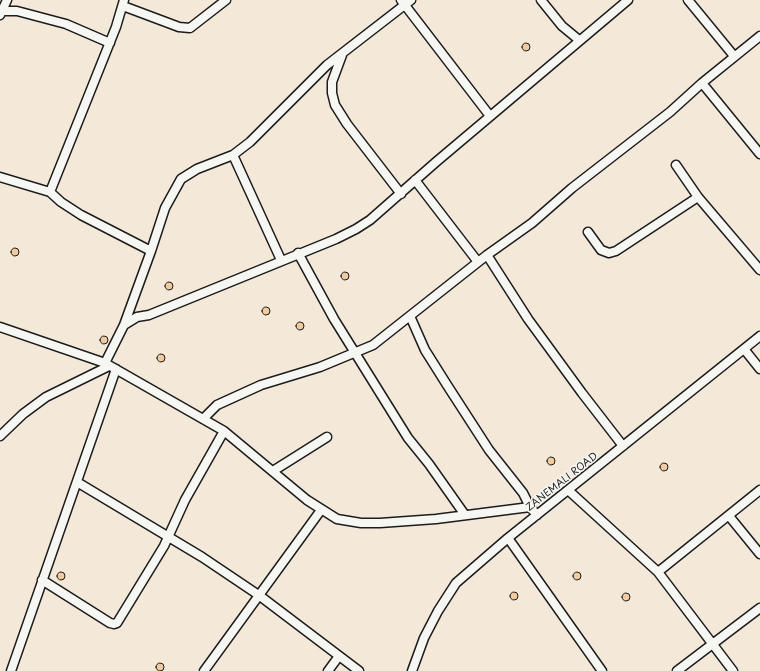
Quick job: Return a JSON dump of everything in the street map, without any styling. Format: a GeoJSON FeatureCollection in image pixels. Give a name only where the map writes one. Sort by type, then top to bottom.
{"type":"FeatureCollection","features":[{"type":"Feature","properties":{"kind":"street"},"geometry":{"type":"LineString","coordinates":[[1,13],[7,0]]}},
{"type":"Feature","properties":{"kind":"street"},"geometry":{"type":"LineString","coordinates":[[50,192],[110,43],[123,3],[179,27],[190,28],[226,0]]}},
{"type":"Feature","properties":{"kind":"street"},"geometry":{"type":"LineString","coordinates":[[541,0],[562,26],[579,40]]}},
{"type":"Feature","properties":{"kind":"street"},"geometry":{"type":"LineString","coordinates":[[124,325],[137,317],[148,315],[356,229],[401,194],[415,180],[628,0]]}},
{"type":"Feature","properties":{"kind":"street"},"geometry":{"type":"LineString","coordinates":[[688,0],[734,56]]}},
{"type":"Feature","properties":{"kind":"street"},"geometry":{"type":"LineString","coordinates":[[11,671],[77,482],[110,366],[124,325],[165,208],[181,179],[197,169],[233,155],[250,142],[327,65],[406,2],[490,116]]}},
{"type":"Feature","properties":{"kind":"street"},"geometry":{"type":"LineString","coordinates":[[1,13],[17,11],[66,24],[110,43]]}},
{"type":"Feature","properties":{"kind":"street"},"geometry":{"type":"LineString","coordinates":[[203,419],[217,406],[261,385],[355,354],[374,345],[487,255],[532,224],[584,179],[670,112],[702,83],[760,36]]}},
{"type":"Feature","properties":{"kind":"street"},"geometry":{"type":"LineString","coordinates":[[342,53],[332,82],[332,94],[335,104],[346,124],[401,194]]}},
{"type":"Feature","properties":{"kind":"street"},"geometry":{"type":"LineString","coordinates":[[702,83],[760,154]]}},
{"type":"Feature","properties":{"kind":"street"},"geometry":{"type":"LineString","coordinates":[[233,155],[281,260]]}},
{"type":"Feature","properties":{"kind":"street"},"geometry":{"type":"LineString","coordinates":[[676,165],[698,197],[760,270]]}},
{"type":"Feature","properties":{"kind":"street"},"geometry":{"type":"LineString","coordinates":[[0,177],[50,192],[61,202],[81,215],[151,251]]}},
{"type":"Feature","properties":{"kind":"street"},"geometry":{"type":"LineString","coordinates":[[415,180],[478,262]]}},
{"type":"Feature","properties":{"kind":"street"},"geometry":{"type":"LineString","coordinates":[[588,232],[601,250],[608,253],[616,251],[698,197]]}},
{"type":"Feature","properties":{"kind":"street"},"geometry":{"type":"LineString","coordinates":[[298,253],[334,319],[408,438],[429,464],[465,515]]}},
{"type":"Feature","properties":{"kind":"street"},"geometry":{"type":"LineString","coordinates":[[487,255],[528,318],[582,393],[623,446]]}},
{"type":"Feature","properties":{"kind":"street"},"geometry":{"type":"LineString","coordinates":[[410,316],[425,350],[447,385],[489,450],[519,488],[537,515]]}},
{"type":"Feature","properties":{"kind":"street"},"geometry":{"type":"LineString","coordinates":[[0,327],[110,366],[224,431],[321,510],[337,519],[361,524],[465,515],[530,506]]}},
{"type":"Feature","properties":{"kind":"street","name":"ZANEMALI ROAD"},"geometry":{"type":"LineString","coordinates":[[412,671],[424,638],[438,611],[456,583],[508,538],[760,336]]}},
{"type":"Feature","properties":{"kind":"street"},"geometry":{"type":"LineString","coordinates":[[744,349],[760,369]]}},
{"type":"Feature","properties":{"kind":"street"},"geometry":{"type":"LineString","coordinates":[[0,436],[23,414],[46,397],[68,385],[110,366]]}},
{"type":"Feature","properties":{"kind":"street"},"geometry":{"type":"LineString","coordinates":[[42,580],[110,623],[114,624],[120,620],[168,536],[185,500],[224,431]]}},
{"type":"Feature","properties":{"kind":"street"},"geometry":{"type":"LineString","coordinates":[[273,471],[327,437]]}},
{"type":"Feature","properties":{"kind":"street"},"geometry":{"type":"LineString","coordinates":[[77,482],[168,536],[260,596],[359,671]]}},
{"type":"Feature","properties":{"kind":"street"},"geometry":{"type":"LineString","coordinates":[[568,490],[658,572],[733,671]]}},
{"type":"Feature","properties":{"kind":"street"},"geometry":{"type":"LineString","coordinates":[[658,572],[760,490]]}},
{"type":"Feature","properties":{"kind":"street"},"geometry":{"type":"LineString","coordinates":[[204,671],[260,596],[321,510]]}},
{"type":"Feature","properties":{"kind":"street"},"geometry":{"type":"LineString","coordinates":[[729,516],[760,554]]}},
{"type":"Feature","properties":{"kind":"street"},"geometry":{"type":"LineString","coordinates":[[508,538],[602,671]]}},
{"type":"Feature","properties":{"kind":"street"},"geometry":{"type":"LineString","coordinates":[[677,671],[760,608]]}},
{"type":"Feature","properties":{"kind":"street"},"geometry":{"type":"LineString","coordinates":[[328,671],[339,656]]}},
{"type":"Feature","properties":{"kind":"building"},"geometry":{"type":"Polygon","coordinates":[[[524,43],[528,43],[530,47],[528,51],[524,51],[522,49],[522,45],[524,43]]]}},
{"type":"Feature","properties":{"kind":"building"},"geometry":{"type":"Polygon","coordinates":[[[13,248],[17,248],[19,252],[17,256],[13,256],[11,254],[11,250],[13,248]]]}},
{"type":"Feature","properties":{"kind":"building"},"geometry":{"type":"Polygon","coordinates":[[[343,272],[347,272],[349,276],[347,280],[343,280],[341,278],[341,274],[343,272]]]}},
{"type":"Feature","properties":{"kind":"building"},"geometry":{"type":"Polygon","coordinates":[[[167,282],[171,282],[173,286],[171,290],[167,290],[165,288],[165,284],[167,282]]]}},
{"type":"Feature","properties":{"kind":"building"},"geometry":{"type":"Polygon","coordinates":[[[264,307],[268,307],[270,311],[268,315],[264,315],[262,313],[262,309],[264,307]]]}},
{"type":"Feature","properties":{"kind":"building"},"geometry":{"type":"Polygon","coordinates":[[[298,322],[302,322],[304,326],[302,330],[298,330],[296,328],[296,324],[298,322]]]}},
{"type":"Feature","properties":{"kind":"building"},"geometry":{"type":"Polygon","coordinates":[[[102,336],[106,336],[108,340],[106,344],[102,344],[100,342],[100,338],[102,336]]]}},
{"type":"Feature","properties":{"kind":"building"},"geometry":{"type":"Polygon","coordinates":[[[159,354],[163,354],[165,358],[163,362],[159,362],[157,360],[157,356],[159,354]]]}},
{"type":"Feature","properties":{"kind":"building"},"geometry":{"type":"Polygon","coordinates":[[[549,457],[553,457],[555,461],[553,465],[549,465],[547,463],[547,459],[549,457]]]}},
{"type":"Feature","properties":{"kind":"building"},"geometry":{"type":"Polygon","coordinates":[[[662,463],[666,463],[668,467],[666,471],[662,471],[660,469],[660,465],[662,463]]]}},
{"type":"Feature","properties":{"kind":"building"},"geometry":{"type":"Polygon","coordinates":[[[59,572],[63,572],[65,576],[63,580],[59,580],[57,578],[57,574],[59,572]]]}},
{"type":"Feature","properties":{"kind":"building"},"geometry":{"type":"Polygon","coordinates":[[[575,572],[579,572],[581,576],[579,580],[575,580],[573,578],[573,574],[575,572]]]}},
{"type":"Feature","properties":{"kind":"building"},"geometry":{"type":"Polygon","coordinates":[[[512,592],[516,592],[518,596],[516,600],[512,600],[510,598],[510,594],[512,592]]]}},
{"type":"Feature","properties":{"kind":"building"},"geometry":{"type":"Polygon","coordinates":[[[624,593],[628,593],[630,597],[628,601],[624,601],[622,599],[622,595],[624,593]]]}},
{"type":"Feature","properties":{"kind":"building"},"geometry":{"type":"Polygon","coordinates":[[[158,663],[162,663],[164,667],[162,671],[158,671],[156,669],[156,665],[158,663]]]}}]}
